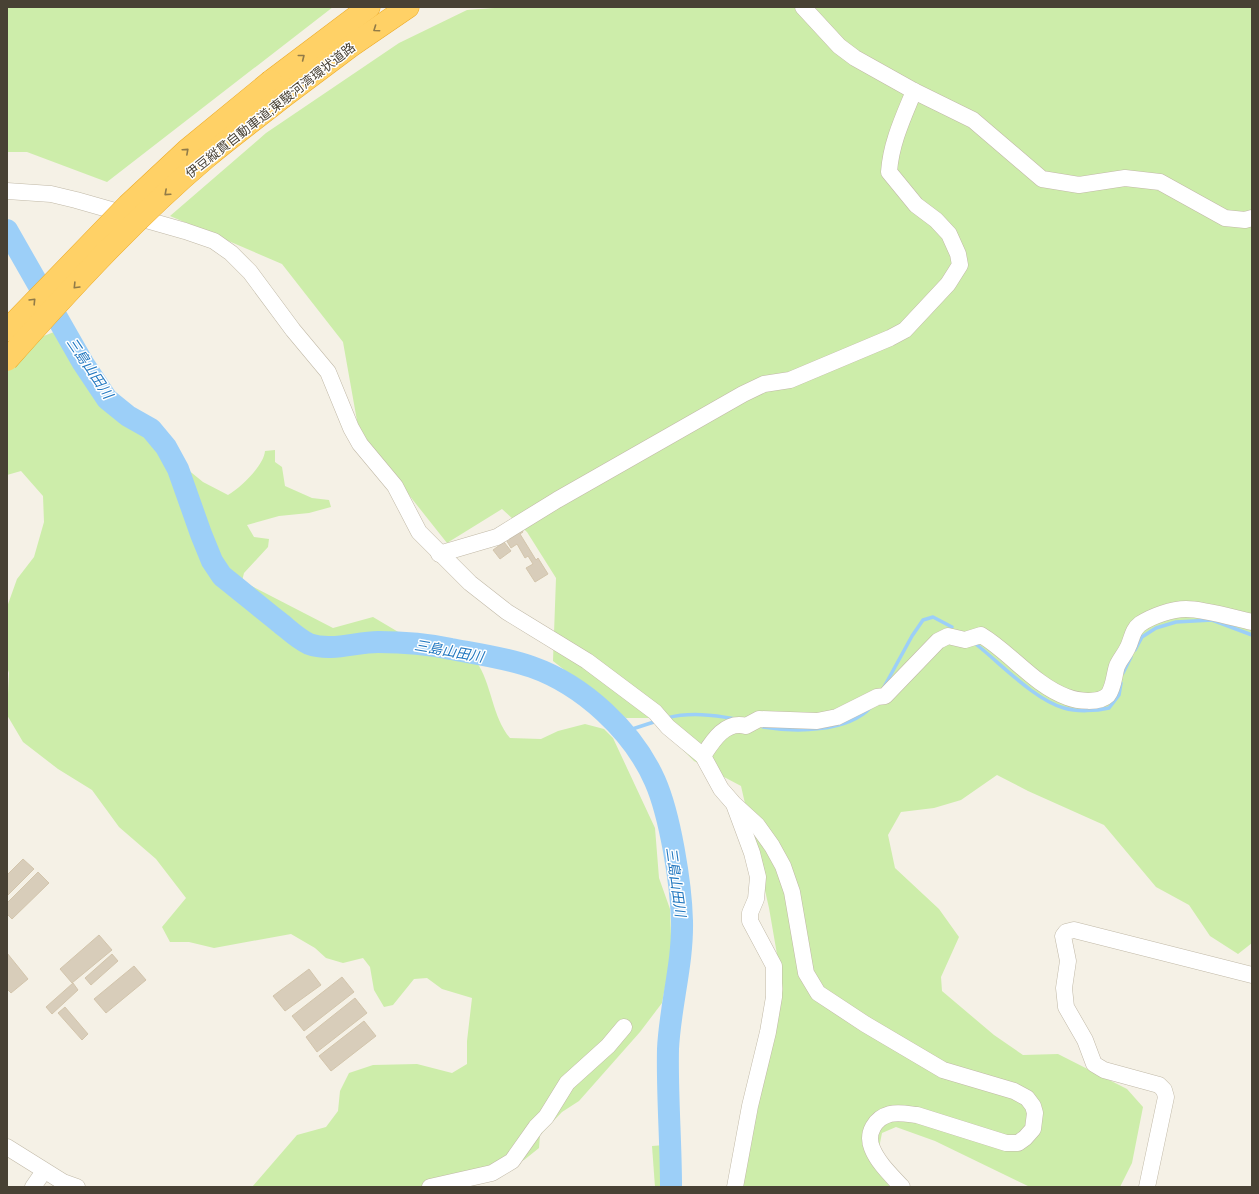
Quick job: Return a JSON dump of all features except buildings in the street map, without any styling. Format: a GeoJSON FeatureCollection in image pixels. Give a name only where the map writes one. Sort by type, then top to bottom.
{"type":"FeatureCollection","features":[{"type":"Feature","properties":{"kind":"highway","name":"伊豆縦貫自動車道;東駿河湾環状道路"},"geometry":{"type":"LineString","coordinates":[[7,360],[45,317],[148,211],[207,157],[337,30],[368,7]]}},
{"type":"Feature","properties":{"kind":"highway","name":"伊豆縦貫自動車道;東駿河湾環状道路"},"geometry":{"type":"LineString","coordinates":[[7,330],[128,205],[187,150],[277,89],[351,46],[408,7]]}},
{"type":"Feature","properties":{"kind":"street"},"geometry":{"type":"LineString","coordinates":[[803,7],[839,46],[855,58],[914,91],[973,120],[1042,179],[1079,185],[1125,178],[1160,182],[1225,218],[1245,220],[1252,218]]}},
{"type":"Feature","properties":{"kind":"street"},"geometry":{"type":"LineString","coordinates":[[439,554],[497,536],[557,500],[757,387],[764,384],[790,380],[890,338],[905,330],[948,284],[960,265],[958,254],[949,234],[936,220],[916,205],[889,172],[890,159],[898,129],[914,91]]}},
{"type":"Feature","properties":{"kind":"street"},"geometry":{"type":"LineString","coordinates":[[8,191],[51,194],[90,204],[200,236],[214,241],[231,253],[250,272],[293,330],[328,372],[351,428],[360,444],[395,486],[419,532],[439,554],[470,583],[507,612],[587,661],[655,712],[668,727],[703,756],[721,789],[734,804],[757,825],[772,846],[783,866],[792,892],[806,973],[818,993],[864,1024],[943,1070],[1014,1091],[1026,1098],[1033,1106],[1035,1121],[1033,1129],[1018,1143],[1006,1143],[918,1115],[896,1113],[881,1118],[872,1127],[870,1135],[871,1147],[880,1163],[902,1187]]}},
{"type":"Feature","properties":{"kind":"street"},"geometry":{"type":"LineString","coordinates":[[703,756],[720,732],[733,727],[742,725],[746,726],[759,719],[817,720],[836,717],[881,697],[938,641],[948,636],[965,640],[981,635],[994,643],[1048,688],[1069,698],[1091,700],[1101,699],[1107,695],[1113,683],[1117,666],[1128,647],[1133,632],[1140,624],[1153,618],[1186,609],[1252,622]]}},
{"type":"Feature","properties":{"kind":"street"},"geometry":{"type":"LineString","coordinates":[[734,804],[752,853],[758,876],[756,899],[750,913],[750,921],[774,966],[774,997],[768,1032],[750,1106],[735,1187]]}},
{"type":"Feature","properties":{"kind":"street"},"geometry":{"type":"LineString","coordinates":[[1147,1187],[1166,1097],[1164,1090],[1159,1086],[1104,1070],[1094,1064],[1086,1040],[1066,1007],[1064,988],[1068,961],[1063,936],[1066,932],[1074,930],[1252,975]]}},
{"type":"Feature","properties":{"kind":"street"},"geometry":{"type":"LineString","coordinates":[[430,1187],[492,1173],[512,1161],[536,1127],[546,1117],[567,1083],[608,1046],[624,1027]]}},
{"type":"Feature","properties":{"kind":"street"},"geometry":{"type":"LineString","coordinates":[[7,1147],[68,1185],[77,1187]]}},
{"type":"Feature","properties":{"kind":"street"},"geometry":{"type":"LineString","coordinates":[[33,1187],[44,1171]]}},
{"type":"Feature","properties":{"kind":"green space"},"geometry":{"type":"Polygon","coordinates":[[[7,7],[333,7],[107,182],[27,152],[7,152],[7,7]]]}},
{"type":"Feature","properties":{"kind":"green space"},"geometry":{"type":"Polygon","coordinates":[[[508,7],[1252,7],[1252,943],[1238,954],[1210,936],[1189,905],[1156,887],[1104,825],[1028,791],[997,775],[961,800],[934,808],[901,812],[888,835],[895,868],[939,909],[959,937],[941,977],[942,991],[994,1035],[1023,1055],[1058,1054],[1127,1089],[1143,1107],[1132,1163],[1120,1187],[1030,1187],[935,1141],[896,1127],[882,1133],[875,1168],[890,1187],[735,1187],[783,989],[769,908],[741,786],[694,761],[651,718],[626,718],[553,661],[556,578],[527,532],[502,509],[447,543],[359,432],[343,342],[282,264],[170,216],[266,133],[399,43],[467,10],[508,7]]]}},
{"type":"Feature","properties":{"kind":"green space"},"geometry":{"type":"Polygon","coordinates":[[[54,332],[68,357],[90,376],[139,430],[203,482],[228,495],[251,476],[261,463],[265,451],[275,450],[275,462],[282,467],[285,486],[312,498],[329,500],[331,507],[309,513],[279,516],[247,525],[254,537],[269,539],[268,547],[244,573],[242,581],[333,628],[373,617],[432,652],[476,661],[486,680],[499,720],[510,738],[541,739],[558,731],[585,724],[604,729],[613,738],[655,828],[659,878],[670,909],[672,951],[662,1003],[640,1032],[579,1101],[562,1112],[540,1135],[539,1148],[524,1160],[454,1187],[252,1187],[297,1135],[326,1127],[338,1111],[340,1091],[349,1073],[373,1065],[417,1064],[452,1073],[467,1064],[467,1041],[472,998],[442,989],[427,978],[414,979],[393,1005],[384,1007],[374,990],[370,967],[363,958],[343,963],[326,958],[315,948],[291,934],[214,948],[189,942],[170,942],[162,927],[186,898],[156,859],[119,827],[92,790],[58,769],[23,742],[7,715],[9,673],[7,667],[7,607],[17,579],[34,557],[44,522],[43,496],[21,471],[7,475],[7,361],[41,337],[54,332]]]}},
{"type":"Feature","properties":{"kind":"green space"},"geometry":{"type":"Polygon","coordinates":[[[665,1145],[667,1187],[655,1187],[652,1146],[665,1145]]]}},
{"type":"Feature","properties":{"kind":"waterway","name":"三島山田川"},"geometry":{"type":"LineString","coordinates":[[7,230],[83,363],[107,399],[128,416],[151,429],[166,447],[178,469],[212,561],[222,576],[293,634],[309,644],[335,647],[370,642],[396,642],[442,647],[492,656],[532,667],[570,685],[588,698],[620,728],[634,745],[655,781],[665,812],[674,850],[681,905],[681,953],[671,1017],[668,1049],[671,1187]]}},
{"type":"Feature","properties":{"kind":"waterway"},"geometry":{"type":"LineString","coordinates":[[884,687],[912,636],[923,620],[933,617],[952,627]]}},
{"type":"Feature","properties":{"kind":"waterway"},"geometry":{"type":"LineString","coordinates":[[1135,650],[1142,637],[1156,628],[1176,622],[1212,620],[1252,635]]}},
{"type":"Feature","properties":{"kind":"waterway"},"geometry":{"type":"LineString","coordinates":[[977,645],[1030,690],[1053,704],[1064,708],[1086,711],[1109,708],[1119,695],[1121,683]]}},
{"type":"Feature","properties":{"kind":"waterway"},"geometry":{"type":"LineString","coordinates":[[1123,673],[1131,657]]}},
{"type":"Feature","properties":{"kind":"waterway"},"geometry":{"type":"LineString","coordinates":[[763,727],[790,730],[820,729],[848,722],[861,716],[871,707]]}},
{"type":"Feature","properties":{"kind":"waterway"},"geometry":{"type":"LineString","coordinates":[[667,718],[684,715],[710,715],[736,719]]}},
{"type":"Feature","properties":{"kind":"waterway"},"geometry":{"type":"LineString","coordinates":[[623,732],[657,721]]}}]}
